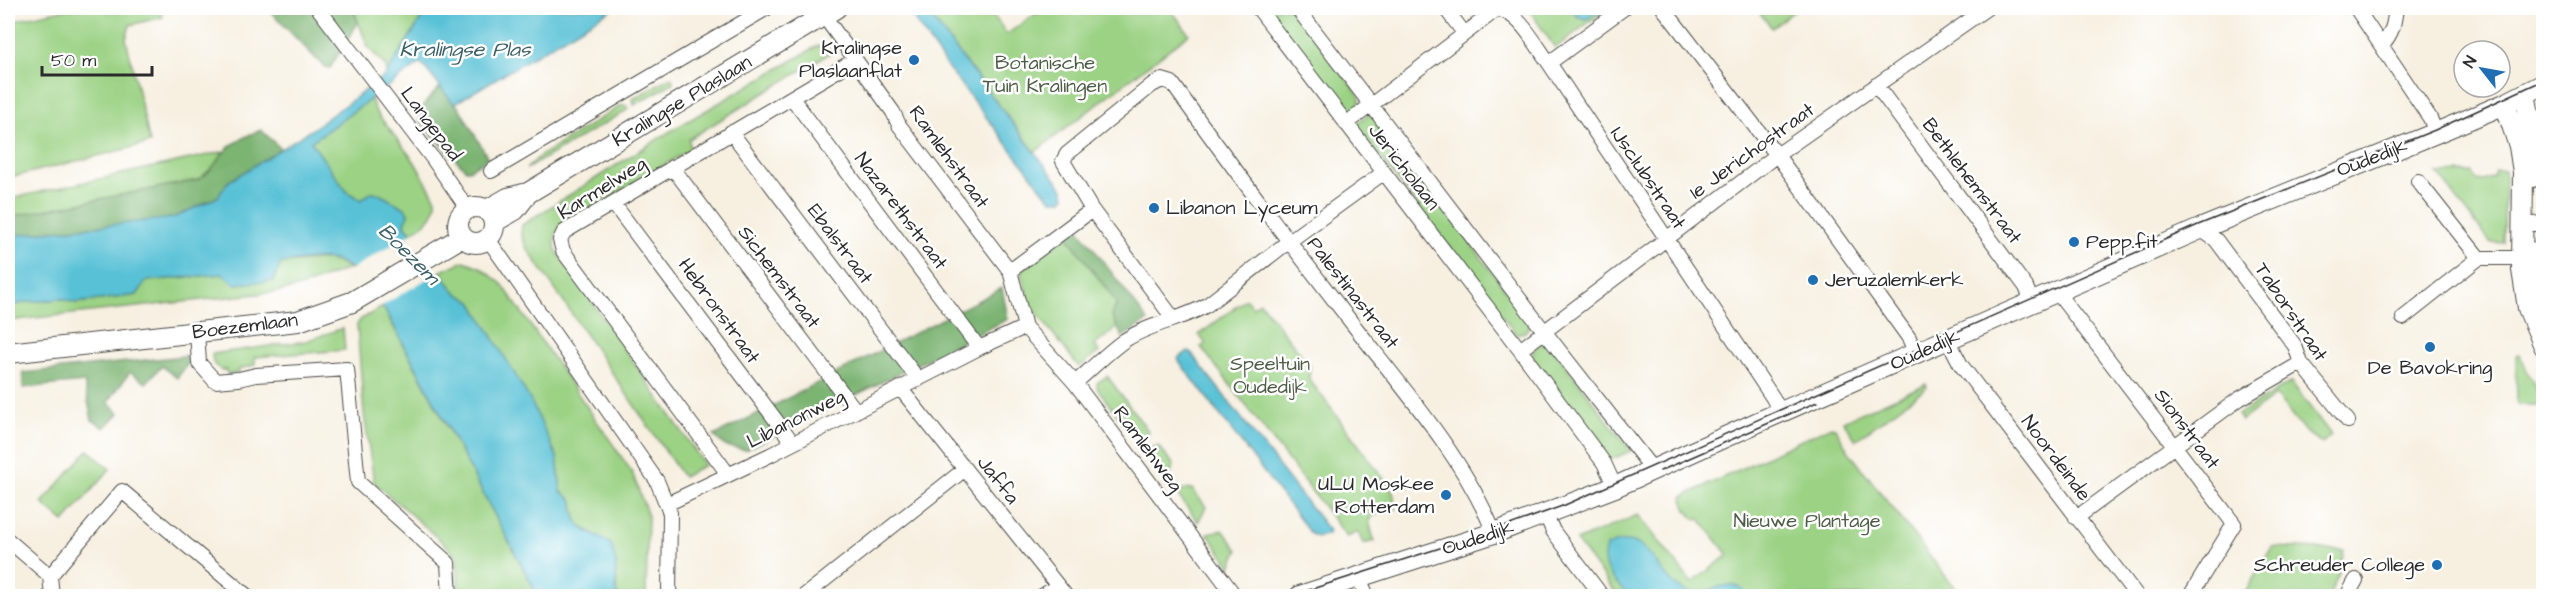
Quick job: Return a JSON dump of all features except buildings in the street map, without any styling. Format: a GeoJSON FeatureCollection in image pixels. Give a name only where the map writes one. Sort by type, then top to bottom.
{"type":"FeatureCollection","features":[{"type":"Feature","properties":{"kind":"street","name":"Langepad"},"geometry":{"type":"LineString","coordinates":[[318,8],[467,208]]}},
{"type":"Feature","properties":{"kind":"street","name":"Kralingse Plaslaan"},"geometry":{"type":"LineString","coordinates":[[491,171],[767,8]]}},
{"type":"Feature","properties":{"kind":"street","name":"Jericholaan"},"geometry":{"type":"LineString","coordinates":[[1258,8],[1520,350],[1604,463],[1615,488]]}},
{"type":"Feature","properties":{"kind":"street","name":"Jericholaan"},"geometry":{"type":"LineString","coordinates":[[1296,8],[1653,470]]}},
{"type":"Feature","properties":{"kind":"street"},"geometry":{"type":"LineString","coordinates":[[1346,123],[1464,33],[1445,8]]}},
{"type":"Feature","properties":{"kind":"street"},"geometry":{"type":"LineString","coordinates":[[1549,63],[1624,8]]}},
{"type":"Feature","properties":{"kind":"street"},"geometry":{"type":"LineString","coordinates":[[1663,8],[1777,155],[1909,338],[1916,354]]}},
{"type":"Feature","properties":{"kind":"street","name":"1e Jerichostraat"},"geometry":{"type":"LineString","coordinates":[[1544,331],[1777,155],[1987,8]]}},
{"type":"Feature","properties":{"kind":"street"},"geometry":{"type":"LineString","coordinates":[[2356,8],[2430,118],[2436,133]]}},
{"type":"Feature","properties":{"kind":"street"},"geometry":{"type":"LineString","coordinates":[[2382,45],[2394,28],[2396,8]]}},
{"type":"Feature","properties":{"kind":"street","name":"IJsclubstraat"},"geometry":{"type":"LineString","coordinates":[[1464,33],[1496,10],[1507,10],[1513,15],[1549,63],[1773,398],[1780,412]]}},
{"type":"Feature","properties":{"kind":"street","name":"Kralingse Plaslaan"},"geometry":{"type":"LineString","coordinates":[[490,224],[508,198],[528,193],[831,17]]}},
{"type":"Feature","properties":{"kind":"street","name":"Ramlehstraat"},"geometry":{"type":"LineString","coordinates":[[831,17],[855,60],[893,112],[899,125],[1010,271],[1025,327]]}},
{"type":"Feature","properties":{"kind":"street","name":"Karmelweg"},"geometry":{"type":"LineString","coordinates":[[728,474],[561,247],[560,240],[564,232],[855,60]]}},
{"type":"Feature","properties":{"kind":"street","name":"Palestinastraat"},"geometry":{"type":"LineString","coordinates":[[1092,210],[1065,166],[1065,156],[1152,85],[1162,80],[1172,83],[1288,242],[1411,398],[1446,447],[1488,518],[1494,533]]}},
{"type":"Feature","properties":{"kind":"street","name":"Oudedijk"},"geometry":{"type":"LineString","coordinates":[[1300,597],[1494,533],[1615,488],[1780,412],[2056,291],[2200,229],[2505,104],[2544,84]]}},
{"type":"Feature","properties":{"kind":"street","name":"Bethlehemstraat"},"geometry":{"type":"LineString","coordinates":[[1876,85],[2026,287],[2032,302]]}},
{"type":"Feature","properties":{"kind":"street"},"geometry":{"type":"LineString","coordinates":[[2525,94],[2533,135],[2533,224],[2527,256],[2528,308],[2544,346]]}},
{"type":"Feature","properties":{"kind":"street","name":"Nazarethstraat"},"geometry":{"type":"LineString","coordinates":[[792,98],[980,348]]}},
{"type":"Feature","properties":{"kind":"street"},"geometry":{"type":"LineString","coordinates":[[2505,104],[2522,161],[2533,224]]}},
{"type":"Feature","properties":{"kind":"street","name":"Ebalstraat"},"geometry":{"type":"LineString","coordinates":[[731,132],[918,379]]}},
{"type":"Feature","properties":{"kind":"street","name":"Sichemstraat"},"geometry":{"type":"LineString","coordinates":[[672,167],[856,411]]}},
{"type":"Feature","properties":{"kind":"street"},"geometry":{"type":"LineString","coordinates":[[1075,383],[1126,340],[1173,318],[1198,311],[1207,305],[1288,242],[1383,173]]}},
{"type":"Feature","properties":{"kind":"street"},"geometry":{"type":"LineString","coordinates":[[2418,181],[2479,258]]}},
{"type":"Feature","properties":{"kind":"street","name":"Hebronstraat"},"geometry":{"type":"LineString","coordinates":[[613,203],[793,443]]}},
{"type":"Feature","properties":{"kind":"street"},"geometry":{"type":"LineString","coordinates":[[490,224],[475,243],[460,232],[459,216],[467,208],[477,206],[490,224],[657,482],[667,504],[670,523],[669,597]]}},
{"type":"Feature","properties":{"kind":"street"},"geometry":{"type":"LineString","coordinates":[[1010,271],[1092,210],[1173,318]]}},
{"type":"Feature","properties":{"kind":"street","name":"Taborstraat"},"geometry":{"type":"LineString","coordinates":[[2200,229],[2216,240],[2295,346],[2301,363],[2348,421]]}},
{"type":"Feature","properties":{"kind":"street","name":"Boezemlaan"},"geometry":{"type":"LineString","coordinates":[[8,353],[298,321],[339,308],[460,232]]}},
{"type":"Feature","properties":{"kind":"street"},"geometry":{"type":"LineString","coordinates":[[2403,318],[2479,258],[2527,256]]}},
{"type":"Feature","properties":{"kind":"street"},"geometry":{"type":"LineString","coordinates":[[2527,256],[2544,295]]}},
{"type":"Feature","properties":{"kind":"street","name":"Boezemlaan"},"geometry":{"type":"LineString","coordinates":[[8,343],[272,315],[321,304],[363,291]]}},
{"type":"Feature","properties":{"kind":"street","name":"Sionstraat"},"geometry":{"type":"LineString","coordinates":[[2056,291],[2234,524],[2190,597]]}},
{"type":"Feature","properties":{"kind":"street","name":"Libanonweg"},"geometry":{"type":"LineString","coordinates":[[667,504],[1025,327]]}},
{"type":"Feature","properties":{"kind":"street","name":"Ramlehweg"},"geometry":{"type":"LineString","coordinates":[[1025,327],[1075,383],[1235,597]]}},
{"type":"Feature","properties":{"kind":"street"},"geometry":{"type":"LineString","coordinates":[[1520,350],[1544,331]]}},
{"type":"Feature","properties":{"kind":"street"},"geometry":{"type":"LineString","coordinates":[[197,332],[200,363],[215,381],[256,375],[347,369],[358,482],[448,563],[450,597]]}},
{"type":"Feature","properties":{"kind":"street","name":"Noordeinde"},"geometry":{"type":"LineString","coordinates":[[1948,340],[1961,364],[2137,597]]}},
{"type":"Feature","properties":{"kind":"street"},"geometry":{"type":"LineString","coordinates":[[2076,518],[2239,399],[2301,363]]}},
{"type":"Feature","properties":{"kind":"street","name":"Jaffa"},"geometry":{"type":"LineString","coordinates":[[900,388],[1062,591]]}},
{"type":"Feature","properties":{"kind":"street"},"geometry":{"type":"LineString","coordinates":[[804,597],[965,469]]}},
{"type":"Feature","properties":{"kind":"street"},"geometry":{"type":"LineString","coordinates":[[50,576],[122,491],[247,597]]}},
{"type":"Feature","properties":{"kind":"street"},"geometry":{"type":"LineString","coordinates":[[1546,515],[1553,531],[1602,597]]}},
{"type":"Feature","properties":{"kind":"street"},"geometry":{"type":"LineString","coordinates":[[8,540],[50,576],[52,597]]}},
{"type":"Feature","properties":{"kind":"street"},"geometry":{"type":"LineString","coordinates":[[1359,578],[1367,597]]}},
{"type":"Feature","properties":{"kind":"street"},"geometry":{"type":"LineString","coordinates":[[2347,597],[2356,580]]}},
{"type":"Feature","properties":{"kind":"street"},"geometry":{"type":"LineString","coordinates":[[1042,597],[1062,591]]}},
{"type":"Feature","properties":{"kind":"green space"},"geometry":{"type":"Polygon","coordinates":[[[70,8],[159,8],[163,17],[130,25],[126,39],[150,143],[8,178],[8,22],[70,8]]]}},
{"type":"Feature","properties":{"kind":"green space"},"geometry":{"type":"Polygon","coordinates":[[[267,8],[353,8],[358,23],[330,68],[324,67],[267,8]]]}},
{"type":"Feature","properties":{"kind":"green space"},"geometry":{"type":"Polygon","coordinates":[[[353,8],[428,8],[386,75],[386,67],[368,47],[353,8]]]}},
{"type":"Feature","properties":{"kind":"green space","name":"Botanische Tuin Kralingen"},"geometry":{"type":"Polygon","coordinates":[[[924,8],[988,8],[1007,34],[1044,8],[1170,8],[1189,34],[1035,152],[924,8]]]}},
{"type":"Feature","properties":{"kind":"green space"},"geometry":{"type":"Polygon","coordinates":[[[1263,8],[1292,8],[1360,97],[1360,103],[1349,112],[1341,110],[1263,8]]]}},
{"type":"Feature","properties":{"kind":"green space"},"geometry":{"type":"Polygon","coordinates":[[[1528,8],[1571,8],[1578,16],[1587,19],[1602,8],[1608,8],[1555,48],[1528,8]]]}},
{"type":"Feature","properties":{"kind":"green space"},"geometry":{"type":"Polygon","coordinates":[[[1756,8],[1798,8],[1772,28],[1756,8]]]}},
{"type":"Feature","properties":{"kind":"green space"},"geometry":{"type":"Polygon","coordinates":[[[817,46],[828,48],[830,53],[689,139],[690,150],[560,226],[556,236],[557,252],[705,465],[683,477],[526,247],[521,234],[522,225],[669,132],[817,46]]]}},
{"type":"Feature","properties":{"kind":"green space"},"geometry":{"type":"Polygon","coordinates":[[[672,78],[673,83],[634,105],[633,99],[672,78]]]}},
{"type":"Feature","properties":{"kind":"green space"},"geometry":{"type":"Polygon","coordinates":[[[441,86],[460,109],[488,158],[469,170],[466,170],[420,122],[420,112],[441,86]]]}},
{"type":"Feature","properties":{"kind":"green space"},"geometry":{"type":"Polygon","coordinates":[[[371,99],[376,112],[414,161],[436,199],[429,219],[412,232],[405,225],[408,213],[405,208],[376,193],[372,192],[361,200],[347,192],[311,142],[371,99]]]}},
{"type":"Feature","properties":{"kind":"green space"},"geometry":{"type":"Polygon","coordinates":[[[622,105],[628,108],[626,111],[526,169],[540,156],[622,105]]]}},
{"type":"Feature","properties":{"kind":"green space"},"geometry":{"type":"Polygon","coordinates":[[[1369,114],[1376,117],[1531,324],[1525,332],[1516,334],[1357,127],[1358,122],[1369,114]]]}},
{"type":"Feature","properties":{"kind":"green space"},"geometry":{"type":"Polygon","coordinates":[[[261,130],[281,149],[228,182],[218,197],[173,218],[8,236],[8,217],[198,180],[232,145],[261,130]]]}},
{"type":"Feature","properties":{"kind":"green space"},"geometry":{"type":"Polygon","coordinates":[[[226,151],[198,180],[8,217],[8,199],[226,151]]]}},
{"type":"Feature","properties":{"kind":"green space"},"geometry":{"type":"Polygon","coordinates":[[[2505,170],[2504,243],[2490,242],[2438,174],[2473,173],[2477,180],[2483,181],[2493,177],[2495,171],[2505,170]]]}},
{"type":"Feature","properties":{"kind":"green space"},"geometry":{"type":"Polygon","coordinates":[[[1078,228],[1148,321],[1122,337],[1112,316],[1117,303],[1067,236],[1078,228]]]}},
{"type":"Feature","properties":{"kind":"green space"},"geometry":{"type":"Polygon","coordinates":[[[1067,236],[1117,303],[1112,316],[1117,328],[1095,345],[1099,352],[1079,367],[1031,306],[1021,275],[1022,269],[1067,236]]]}},
{"type":"Feature","properties":{"kind":"green space"},"geometry":{"type":"Polygon","coordinates":[[[328,259],[351,268],[297,288],[276,292],[8,321],[8,307],[26,302],[61,299],[76,303],[137,295],[145,281],[222,274],[273,281],[280,263],[328,259]]]}},
{"type":"Feature","properties":{"kind":"green space"},"geometry":{"type":"Polygon","coordinates":[[[464,261],[480,267],[502,284],[632,472],[648,516],[646,596],[619,596],[616,592],[617,582],[593,533],[578,525],[573,513],[573,501],[561,491],[557,457],[496,343],[472,302],[455,292],[439,272],[464,261]]]}},
{"type":"Feature","properties":{"kind":"green space"},"geometry":{"type":"Polygon","coordinates":[[[1002,288],[1008,319],[746,450],[725,446],[714,436],[1002,288]]]}},
{"type":"Feature","properties":{"kind":"green space","name":"Speeltuin Oudedijk"},"geometry":{"type":"Polygon","coordinates":[[[1246,299],[1253,307],[1260,302],[1310,366],[1309,379],[1393,491],[1396,509],[1372,516],[1369,521],[1374,541],[1363,544],[1358,532],[1347,537],[1201,347],[1206,344],[1199,335],[1246,299]]]}},
{"type":"Feature","properties":{"kind":"green space"},"geometry":{"type":"Polygon","coordinates":[[[383,307],[538,596],[459,596],[457,560],[450,549],[374,482],[364,414],[357,325],[361,319],[383,307]]]}},
{"type":"Feature","properties":{"kind":"green space"},"geometry":{"type":"Polygon","coordinates":[[[343,328],[345,350],[255,357],[255,365],[239,369],[239,373],[227,374],[226,370],[221,370],[213,363],[212,354],[306,341],[343,328]]]}},
{"type":"Feature","properties":{"kind":"green space"},"geometry":{"type":"Polygon","coordinates":[[[1545,343],[1551,346],[1631,451],[1610,460],[1532,357],[1533,351],[1539,344],[1545,343]]]}},
{"type":"Feature","properties":{"kind":"green space"},"geometry":{"type":"Polygon","coordinates":[[[2519,354],[2543,405],[2517,405],[2516,355],[2519,354]]]}},
{"type":"Feature","properties":{"kind":"green space"},"geometry":{"type":"Polygon","coordinates":[[[195,355],[177,378],[162,366],[146,383],[130,372],[108,402],[119,413],[105,428],[92,420],[84,382],[23,388],[23,373],[195,355]]]}},
{"type":"Feature","properties":{"kind":"green space"},"geometry":{"type":"Polygon","coordinates":[[[1107,376],[1149,432],[1137,441],[1097,388],[1097,383],[1107,376]]]}},
{"type":"Feature","properties":{"kind":"green space"},"geometry":{"type":"Polygon","coordinates":[[[2291,382],[2331,435],[2322,443],[2306,433],[2276,395],[2241,421],[2237,415],[2291,382]]]}},
{"type":"Feature","properties":{"kind":"green space"},"geometry":{"type":"Polygon","coordinates":[[[1926,384],[1927,387],[1856,440],[1843,421],[1926,384]]]}},
{"type":"Feature","properties":{"kind":"green space","name":"Nieuwe Plantage"},"geometry":{"type":"Polygon","coordinates":[[[1831,426],[1836,429],[1849,452],[1961,596],[1618,596],[1576,541],[1638,515],[1692,583],[1728,555],[1700,519],[1695,520],[1687,510],[1682,497],[1831,426]]]}},
{"type":"Feature","properties":{"kind":"green space"},"geometry":{"type":"Polygon","coordinates":[[[1158,446],[1174,465],[1167,481],[1143,449],[1158,446]]]}},
{"type":"Feature","properties":{"kind":"green space"},"geometry":{"type":"Polygon","coordinates":[[[88,450],[110,469],[64,522],[42,503],[88,450]]]}},
{"type":"Feature","properties":{"kind":"green space"},"geometry":{"type":"Polygon","coordinates":[[[1192,489],[1206,507],[1198,522],[1175,491],[1192,489]]]}},
{"type":"Feature","properties":{"kind":"green space"},"geometry":{"type":"Polygon","coordinates":[[[1223,530],[1238,550],[1231,567],[1207,533],[1223,530]]]}},
{"type":"Feature","properties":{"kind":"green space"},"geometry":{"type":"Polygon","coordinates":[[[2272,547],[2344,550],[2338,576],[2329,596],[2243,596],[2272,547]]]}},
{"type":"Feature","properties":{"kind":"water"},"geometry":{"type":"Polygon","coordinates":[[[428,8],[614,8],[454,104],[421,63],[311,142],[347,192],[361,200],[372,192],[377,193],[405,208],[408,213],[405,225],[455,292],[472,302],[531,401],[557,457],[561,491],[573,501],[579,525],[611,544],[616,562],[616,592],[619,596],[538,596],[388,315],[377,297],[356,272],[338,261],[316,259],[281,263],[273,281],[235,284],[222,274],[146,281],[137,295],[76,303],[61,299],[26,302],[8,307],[8,236],[173,218],[218,197],[228,182],[311,130],[386,75],[428,8]]]}},
{"type":"Feature","properties":{"kind":"water"},"geometry":{"type":"Polygon","coordinates":[[[906,8],[924,8],[1064,190],[1065,197],[1061,200],[1052,200],[1046,194],[948,68],[906,8]]]}},
{"type":"Feature","properties":{"kind":"water"},"geometry":{"type":"Polygon","coordinates":[[[1571,8],[1602,8],[1587,19],[1578,17],[1571,8]]]}},
{"type":"Feature","properties":{"kind":"water"},"geometry":{"type":"Polygon","coordinates":[[[1188,352],[1329,531],[1328,534],[1317,537],[1311,534],[1178,360],[1188,352]]]}},
{"type":"Feature","properties":{"kind":"water"},"geometry":{"type":"Polygon","coordinates":[[[1630,541],[1646,550],[1671,581],[1688,592],[1703,592],[1735,585],[1747,596],[1629,596],[1609,574],[1604,555],[1606,547],[1617,542],[1630,541]]]}},
{"type":"Feature","properties":{"kind":"pier"},"geometry":{"type":"Polygon","coordinates":[[[415,231],[442,270],[380,307],[350,270],[415,231]]]}},
{"type":"Feature","properties":{"kind":"tram line"},"geometry":{"type":"LineString","coordinates":[[1290,596],[1493,531],[1565,505],[2198,225],[2435,130],[2544,80]]}},
{"type":"Feature","properties":{"kind":"tram line"},"geometry":{"type":"LineString","coordinates":[[1660,471],[1817,402]]}},
{"type":"Feature","properties":{"kind":"place","name":"Kralingse Plaslaanflat"},"geometry":{"type":"Point","coordinates":[914,60]}},
{"type":"Feature","properties":{"kind":"place","name":"Libanon Lyceum"},"geometry":{"type":"Point","coordinates":[1154,208]}},
{"type":"Feature","properties":{"kind":"place","name":"Pepp.fit"},"geometry":{"type":"Point","coordinates":[2074,242]}},
{"type":"Feature","properties":{"kind":"place","name":"Jeruzalemkerk"},"geometry":{"type":"Point","coordinates":[1813,280]}},
{"type":"Feature","properties":{"kind":"place","name":"De Bavokring"},"geometry":{"type":"Point","coordinates":[2430,347]}},
{"type":"Feature","properties":{"kind":"place","name":"ULU Moskee Rotterdam"},"geometry":{"type":"Point","coordinates":[1446,495]}},
{"type":"Feature","properties":{"kind":"place","name":"Schreuder College"},"geometry":{"type":"Point","coordinates":[2437,565]}},
{"type":"Feature","properties":{"kind":"water label","name":"Kralingse Plas"},"geometry":{"type":"Point","coordinates":[465,49]}},
{"type":"Feature","properties":{"kind":"water label","name":"Boezem"},"geometry":{"type":"Point","coordinates":[409,254]}}]}
